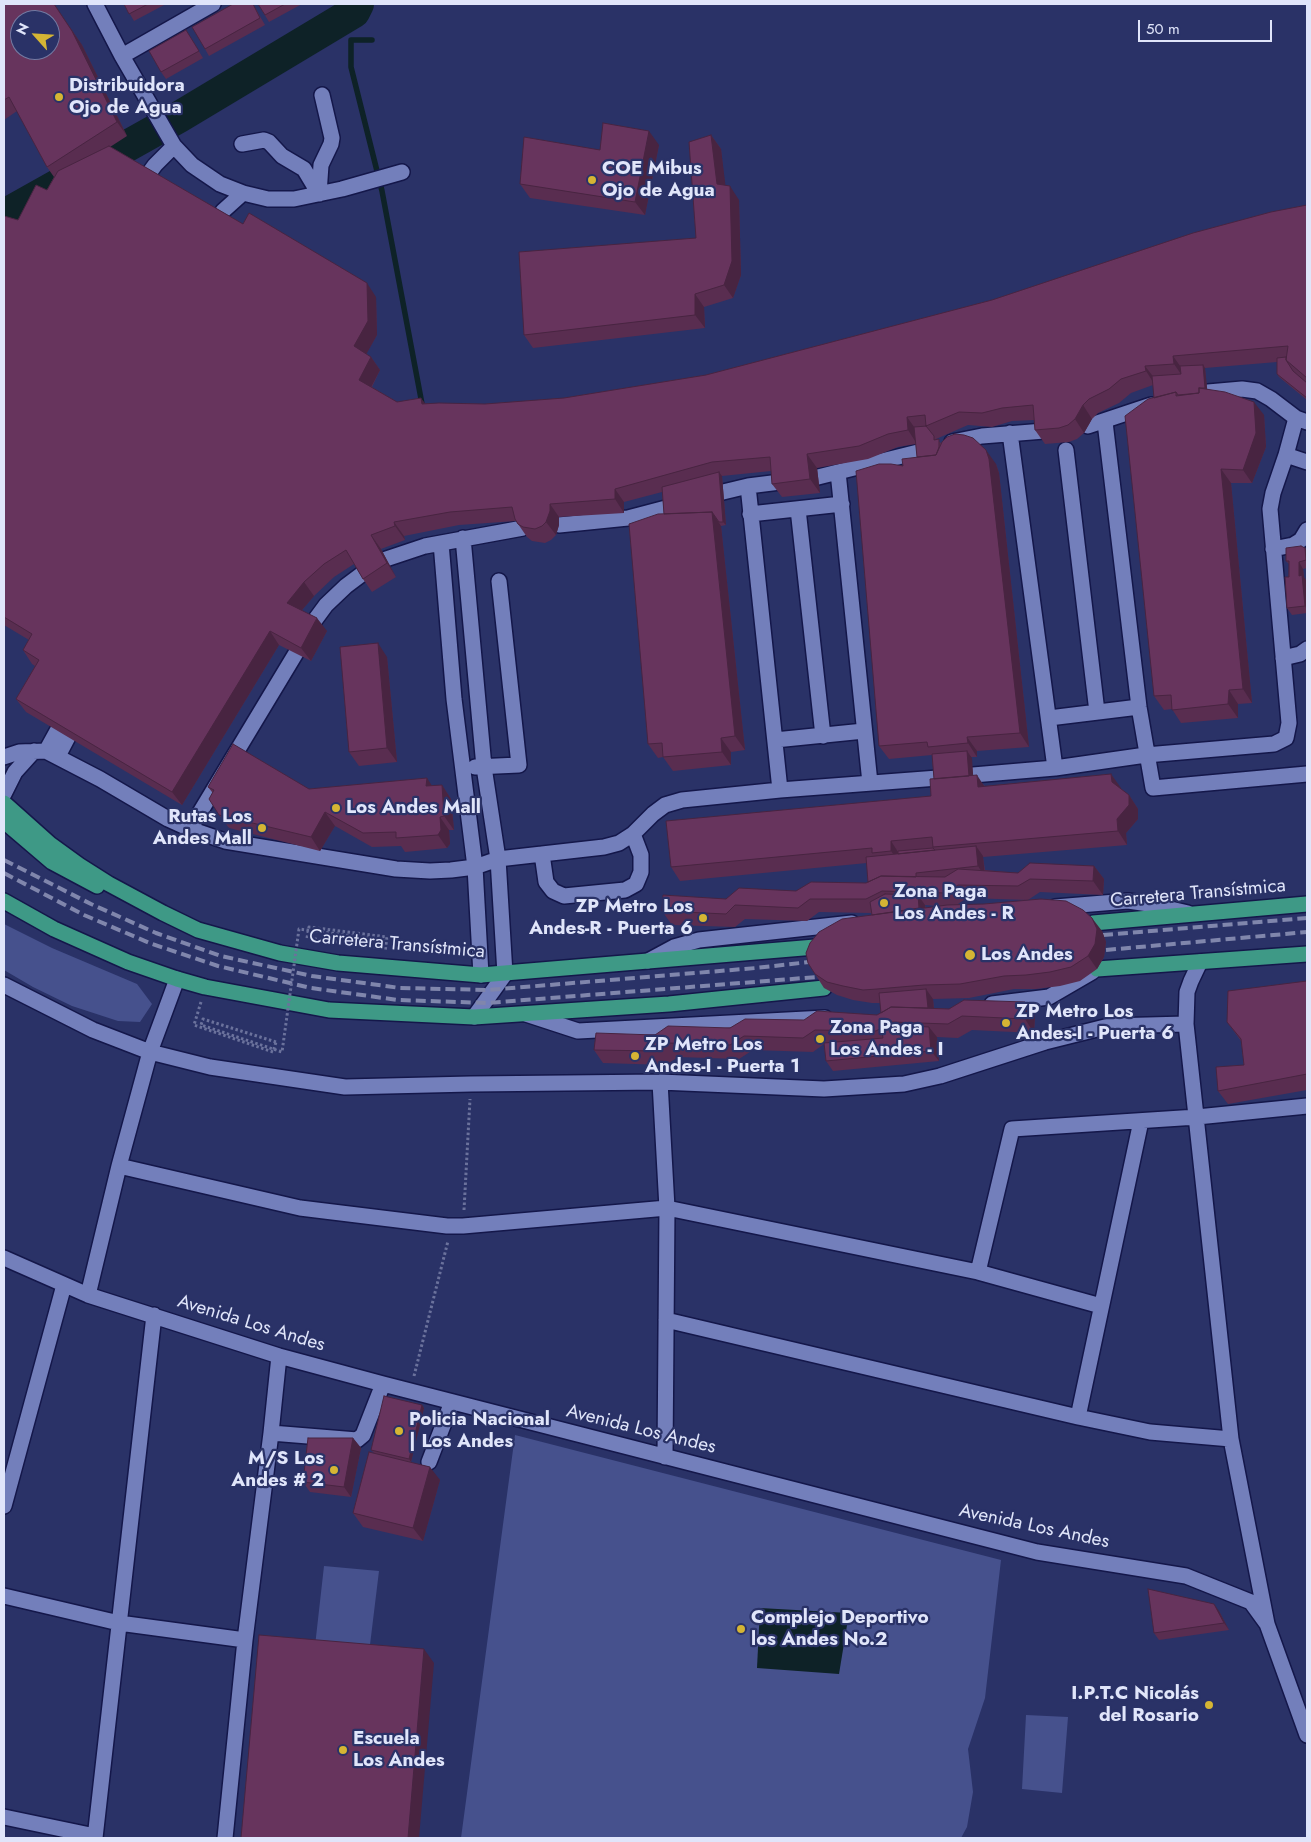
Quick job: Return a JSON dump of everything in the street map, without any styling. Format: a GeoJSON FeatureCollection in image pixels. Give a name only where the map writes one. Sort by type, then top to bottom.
{"type":"FeatureCollection","features":[{"type":"Feature","properties":{"kind":"main road","name":"Carretera Transístmica"},"geometry":{"type":"LineString","coordinates":[[4,803],[50,844],[79,865],[156,910],[198,930],[280,953],[338,963],[481,975],[829,946]]}},
{"type":"Feature","properties":{"kind":"main road"},"geometry":{"type":"LineString","coordinates":[[4,821],[52,862],[89,883],[156,910]]}},
{"type":"Feature","properties":{"kind":"main road"},"geometry":{"type":"LineString","coordinates":[[4,897],[54,930]]}},
{"type":"Feature","properties":{"kind":"main road"},"geometry":{"type":"LineString","coordinates":[[4,901],[54,930],[128,962],[178,979],[206,987],[329,1010],[474,1017],[669,1004],[824,988]]}},
{"type":"Feature","properties":{"kind":"main road","name":"Carretera Transístmica"},"geometry":{"type":"LineString","coordinates":[[1093,923],[1307,904]]}},
{"type":"Feature","properties":{"kind":"main road"},"geometry":{"type":"LineString","coordinates":[[1097,969],[1307,954]]}},
{"type":"Feature","properties":{"kind":"street"},"geometry":{"type":"LineString","coordinates":[[95,4],[122,56],[171,140],[192,165],[220,184],[243,193],[268,199],[294,198],[370,182],[399,173]]}},
{"type":"Feature","properties":{"kind":"street"},"geometry":{"type":"LineString","coordinates":[[122,56],[213,4]]}},
{"type":"Feature","properties":{"kind":"street"},"geometry":{"type":"LineString","coordinates":[[319,194],[321,165],[332,138],[322,95]]}},
{"type":"Feature","properties":{"kind":"street"},"geometry":{"type":"LineString","coordinates":[[147,176],[171,140]]}},
{"type":"Feature","properties":{"kind":"street"},"geometry":{"type":"LineString","coordinates":[[242,144],[264,140],[269,142],[282,156],[304,169],[319,194]]}},
{"type":"Feature","properties":{"kind":"street"},"geometry":{"type":"LineString","coordinates":[[220,184],[221,215],[243,193]]}},
{"type":"Feature","properties":{"kind":"street"},"geometry":{"type":"LineString","coordinates":[[973,775],[1055,768],[1146,755],[1274,744],[1286,738],[1289,723],[1270,509],[1273,493],[1286,455],[1301,420],[1272,398],[1257,391],[1242,389],[1208,392]]}},
{"type":"Feature","properties":{"kind":"street"},"geometry":{"type":"LineString","coordinates":[[1088,426],[1105,422],[1157,403]]}},
{"type":"Feature","properties":{"kind":"street"},"geometry":{"type":"LineString","coordinates":[[1105,422],[1139,708],[1146,755],[1154,788],[1307,774]]}},
{"type":"Feature","properties":{"kind":"street"},"geometry":{"type":"LineString","coordinates":[[941,446],[966,438],[1044,431]]}},
{"type":"Feature","properties":{"kind":"street"},"geometry":{"type":"LineString","coordinates":[[1010,434],[1055,768]]}},
{"type":"Feature","properties":{"kind":"street"},"geometry":{"type":"LineString","coordinates":[[1066,450],[1097,712]]}},
{"type":"Feature","properties":{"kind":"street"},"geometry":{"type":"LineString","coordinates":[[818,477],[918,452]]}},
{"type":"Feature","properties":{"kind":"street"},"geometry":{"type":"LineString","coordinates":[[1286,455],[1307,462]]}},
{"type":"Feature","properties":{"kind":"street"},"geometry":{"type":"LineString","coordinates":[[838,472],[870,783]]}},
{"type":"Feature","properties":{"kind":"street"},"geometry":{"type":"LineString","coordinates":[[723,492],[748,486],[780,482]]}},
{"type":"Feature","properties":{"kind":"street"},"geometry":{"type":"LineString","coordinates":[[748,486],[780,790]]}},
{"type":"Feature","properties":{"kind":"street"},"geometry":{"type":"LineString","coordinates":[[750,514],[842,504]]}},
{"type":"Feature","properties":{"kind":"street"},"geometry":{"type":"LineString","coordinates":[[559,525],[621,519],[666,508]]}},
{"type":"Feature","properties":{"kind":"street"},"geometry":{"type":"LineString","coordinates":[[798,509],[823,736]]}},
{"type":"Feature","properties":{"kind":"street"},"geometry":{"type":"LineString","coordinates":[[386,559],[405,552],[463,538],[523,528]]}},
{"type":"Feature","properties":{"kind":"street"},"geometry":{"type":"LineString","coordinates":[[1272,548],[1293,545],[1301,540],[1307,530]]}},
{"type":"Feature","properties":{"kind":"street"},"geometry":{"type":"LineString","coordinates":[[463,538],[484,767],[498,859],[505,974],[474,1017]]}},
{"type":"Feature","properties":{"kind":"street"},"geometry":{"type":"LineString","coordinates":[[441,543],[462,768],[475,867],[481,975]]}},
{"type":"Feature","properties":{"kind":"street"},"geometry":{"type":"LineString","coordinates":[[312,624],[326,605],[362,574]]}},
{"type":"Feature","properties":{"kind":"street"},"geometry":{"type":"LineString","coordinates":[[462,768],[519,764],[498,581]]}},
{"type":"Feature","properties":{"kind":"street"},"geometry":{"type":"LineString","coordinates":[[1283,658],[1300,654],[1307,649]]}},
{"type":"Feature","properties":{"kind":"street"},"geometry":{"type":"LineString","coordinates":[[190,829],[296,653]]}},
{"type":"Feature","properties":{"kind":"street"},"geometry":{"type":"LineString","coordinates":[[1049,718],[1139,708]]}},
{"type":"Feature","properties":{"kind":"street"},"geometry":{"type":"LineString","coordinates":[[775,740],[864,732]]}},
{"type":"Feature","properties":{"kind":"street"},"geometry":{"type":"LineString","coordinates":[[4,794],[15,772],[46,752],[63,734]]}},
{"type":"Feature","properties":{"kind":"street"},"geometry":{"type":"LineString","coordinates":[[4,757],[19,752],[46,752],[168,819],[225,841],[396,870],[451,870],[475,867],[498,859],[604,848],[618,843],[632,834],[653,814],[665,806],[682,800],[780,790],[938,778]]}},
{"type":"Feature","properties":{"kind":"street"},"geometry":{"type":"LineString","coordinates":[[542,854],[546,882],[553,892],[564,896],[625,890],[636,884],[641,872],[641,854],[632,834]]}},
{"type":"Feature","properties":{"kind":"street"},"geometry":{"type":"LineString","coordinates":[[1042,908],[1128,902],[1149,904],[1192,914]]}},
{"type":"Feature","properties":{"kind":"street"},"geometry":{"type":"LineString","coordinates":[[648,961],[674,947],[699,940],[869,921]]}},
{"type":"Feature","properties":{"kind":"street"},"geometry":{"type":"LineString","coordinates":[[1200,962],[1187,992],[1186,1024],[1231,1440],[1267,1624],[1307,1735]]}},
{"type":"Feature","properties":{"kind":"street"},"geometry":{"type":"LineString","coordinates":[[973,1006],[1049,997],[1097,969]]}},
{"type":"Feature","properties":{"kind":"street"},"geometry":{"type":"LineString","coordinates":[[88,1295],[119,1166],[150,1052],[178,979]]}},
{"type":"Feature","properties":{"kind":"street"},"geometry":{"type":"LineString","coordinates":[[4,985],[93,1030],[150,1052],[210,1067],[345,1087],[660,1082],[799,1088],[904,1084],[940,1076],[1045,1042],[1109,1026],[1186,1024]]}},
{"type":"Feature","properties":{"kind":"street"},"geometry":{"type":"LineString","coordinates":[[525,1013],[578,1031],[836,1018]]}},
{"type":"Feature","properties":{"kind":"street"},"geometry":{"type":"LineString","coordinates":[[660,1082],[667,1208],[665,1457]]}},
{"type":"Feature","properties":{"kind":"street"},"geometry":{"type":"LineString","coordinates":[[978,1272],[1012,1130],[1197,1117],[1307,1106]]}},
{"type":"Feature","properties":{"kind":"street"},"geometry":{"type":"LineString","coordinates":[[1078,1417],[1141,1120]]}},
{"type":"Feature","properties":{"kind":"street"},"geometry":{"type":"LineString","coordinates":[[119,1166],[300,1208],[457,1226],[667,1208],[978,1272],[1101,1306]]}},
{"type":"Feature","properties":{"kind":"street","name":"Avenida Los Andes"},"geometry":{"type":"LineString","coordinates":[[4,1258],[88,1295],[279,1356],[383,1384],[1037,1552],[1186,1576],[1251,1602],[1267,1624]]}},
{"type":"Feature","properties":{"kind":"street"},"geometry":{"type":"LineString","coordinates":[[4,1506],[64,1285]]}},
{"type":"Feature","properties":{"kind":"street"},"geometry":{"type":"LineString","coordinates":[[4,1816],[95,1837],[154,1315]]}},
{"type":"Feature","properties":{"kind":"street"},"geometry":{"type":"LineString","coordinates":[[666,1320],[1078,1417],[1150,1432],[1231,1440]]}},
{"type":"Feature","properties":{"kind":"street"},"geometry":{"type":"LineString","coordinates":[[225,1838],[245,1640],[279,1356]]}},
{"type":"Feature","properties":{"kind":"street"},"geometry":{"type":"LineString","coordinates":[[271,1433],[357,1440],[363,1435],[383,1384]]}},
{"type":"Feature","properties":{"kind":"street"},"geometry":{"type":"LineString","coordinates":[[429,1462],[452,1402]]}},
{"type":"Feature","properties":{"kind":"street"},"geometry":{"type":"LineString","coordinates":[[4,1596],[119,1623],[245,1640]]}},
{"type":"Feature","properties":{"kind":"path"},"geometry":{"type":"LineString","coordinates":[[206,987],[194,1025],[273,1052],[276,1042],[203,1019],[201,1025],[282,1052],[299,929],[382,940],[382,948],[307,938],[308,926],[387,938],[384,968]]}},
{"type":"Feature","properties":{"kind":"path"},"geometry":{"type":"LineString","coordinates":[[411,1391],[457,1226],[471,1084]]}},
{"type":"Feature","properties":{"kind":"shaded area"},"geometry":{"type":"Polygon","coordinates":[[[4,924],[52,948],[137,984],[152,1004],[140,1022],[118,1021],[72,1006],[33,987],[4,970],[4,924]]]}},
{"type":"Feature","properties":{"kind":"shaded area","name":"Complejo Deportivo los Andes No.2"},"geometry":{"type":"Polygon","coordinates":[[[515,1435],[1001,1560],[985,1698],[968,1749],[973,1792],[967,1827],[961,1838],[461,1838],[515,1435]]]}},
{"type":"Feature","properties":{"kind":"shaded area"},"geometry":{"type":"Polygon","coordinates":[[[324,1566],[379,1571],[369,1653],[315,1646],[324,1566]]]}},
{"type":"Feature","properties":{"kind":"shaded area"},"geometry":{"type":"Polygon","coordinates":[[[760,1608],[849,1613],[839,1674],[757,1668],[760,1608]]]}},
{"type":"Feature","properties":{"kind":"shaded area"},"geometry":{"type":"Polygon","coordinates":[[[1026,1715],[1068,1717],[1062,1793],[1022,1789],[1026,1715]]]}},
{"type":"Feature","properties":{"kind":"building","name":"Distribuidora Ojo de Agua"},"geometry":{"type":"Polygon","coordinates":[[[4,4],[54,4],[58,10],[10,10],[10,60],[60,60],[60,13],[72,31],[117,122],[47,167],[9,97],[4,100],[4,4]]]}},
{"type":"Feature","properties":{"kind":"building"},"geometry":{"type":"Polygon","coordinates":[[[124,4],[148,4],[129,14],[124,4]]]}},
{"type":"Feature","properties":{"kind":"building"},"geometry":{"type":"Polygon","coordinates":[[[233,4],[253,4],[260,18],[205,49],[192,27],[233,4]]]}},
{"type":"Feature","properties":{"kind":"building"},"geometry":{"type":"Polygon","coordinates":[[[258,4],[285,4],[265,15],[258,4]]]}},
{"type":"Feature","properties":{"kind":"building"},"geometry":{"type":"Polygon","coordinates":[[[186,30],[199,51],[161,72],[149,51],[186,30]]]}},
{"type":"Feature","properties":{"kind":"building","name":"COE Mibus Ojo de Agua"},"geometry":{"type":"Polygon","coordinates":[[[603,123],[649,131],[635,202],[520,184],[524,137],[600,150],[603,123]]]}},
{"type":"Feature","properties":{"kind":"building"},"geometry":{"type":"Polygon","coordinates":[[[711,135],[717,184],[730,186],[732,261],[724,285],[695,294],[695,315],[524,335],[519,252],[696,238],[689,142],[711,135]]]}},
{"type":"Feature","properties":{"kind":"building"},"geometry":{"type":"Polygon","coordinates":[[[109,146],[243,224],[249,213],[367,283],[368,321],[354,346],[371,357],[359,380],[397,402],[421,398],[422,404],[485,404],[564,398],[706,375],[992,300],[1193,233],[1271,212],[1307,205],[1307,378],[1286,360],[1288,346],[1173,356],[1174,364],[1145,366],[1146,371],[1121,379],[1109,389],[1089,399],[1075,419],[1068,425],[1059,428],[1035,430],[1033,405],[1002,408],[982,413],[959,412],[926,426],[925,415],[907,417],[908,430],[888,434],[859,446],[807,454],[810,479],[772,484],[770,457],[712,462],[615,489],[615,499],[550,504],[550,511],[546,522],[535,529],[518,524],[512,507],[450,512],[394,522],[395,526],[371,535],[387,563],[363,579],[346,550],[324,564],[304,582],[287,603],[317,618],[301,648],[270,631],[172,792],[16,699],[39,660],[23,650],[32,634],[4,617],[4,216],[18,220],[36,185],[47,190],[58,171],[109,146]]]}},
{"type":"Feature","properties":{"kind":"building"},"geometry":{"type":"Polygon","coordinates":[[[1286,357],[1293,371],[1307,383],[1307,398],[1277,374],[1277,358],[1286,357]]]}},
{"type":"Feature","properties":{"kind":"building"},"geometry":{"type":"Polygon","coordinates":[[[1203,365],[1205,388],[1199,388],[1199,393],[1178,395],[1176,392],[1154,398],[1152,376],[1181,374],[1180,366],[1203,365]]]}},
{"type":"Feature","properties":{"kind":"building"},"geometry":{"type":"Polygon","coordinates":[[[1199,388],[1225,392],[1254,402],[1256,433],[1243,470],[1221,469],[1243,689],[1229,690],[1228,704],[1172,710],[1171,695],[1154,696],[1125,416],[1148,399],[1176,392],[1176,396],[1199,393],[1199,388]]]}},
{"type":"Feature","properties":{"kind":"building"},"geometry":{"type":"Polygon","coordinates":[[[926,426],[934,436],[934,440],[939,439],[939,447],[936,455],[917,457],[914,427],[926,426]]]}},
{"type":"Feature","properties":{"kind":"building"},"geometry":{"type":"Polygon","coordinates":[[[955,434],[973,438],[986,450],[989,459],[1020,733],[967,737],[968,743],[928,747],[927,742],[879,746],[856,471],[879,464],[903,466],[902,459],[936,455],[942,442],[947,437],[955,434]]]}},
{"type":"Feature","properties":{"kind":"building"},"geometry":{"type":"Polygon","coordinates":[[[719,472],[723,522],[719,522],[712,512],[664,514],[662,487],[719,472]]]}},
{"type":"Feature","properties":{"kind":"building"},"geometry":{"type":"Polygon","coordinates":[[[712,512],[735,736],[721,738],[722,752],[663,757],[662,743],[648,744],[629,524],[658,514],[712,512]]]}},
{"type":"Feature","properties":{"kind":"building"},"geometry":{"type":"Polygon","coordinates":[[[1301,546],[1305,548],[1306,560],[1299,562],[1299,576],[1302,575],[1305,606],[1287,608],[1285,577],[1289,577],[1289,561],[1286,561],[1286,548],[1301,546]]]}},
{"type":"Feature","properties":{"kind":"building"},"geometry":{"type":"Polygon","coordinates":[[[378,643],[387,748],[349,752],[340,647],[378,643]]]}},
{"type":"Feature","properties":{"kind":"building","name":"Los Andes Mall"},"geometry":{"type":"Polygon","coordinates":[[[233,744],[309,789],[427,778],[426,786],[442,785],[444,816],[440,817],[441,830],[438,835],[396,838],[396,832],[363,833],[325,812],[311,837],[219,815],[209,799],[214,790],[208,787],[233,744]]]}},
{"type":"Feature","properties":{"kind":"building"},"geometry":{"type":"Polygon","coordinates":[[[967,751],[969,776],[934,779],[932,754],[967,751]]]}},
{"type":"Feature","properties":{"kind":"building"},"geometry":{"type":"Polygon","coordinates":[[[1111,774],[1112,782],[1129,795],[1129,805],[1117,819],[1118,831],[933,847],[932,837],[891,841],[891,851],[872,853],[872,848],[671,867],[666,821],[931,796],[930,779],[977,775],[978,787],[1111,774]]]}},
{"type":"Feature","properties":{"kind":"building"},"geometry":{"type":"Polygon","coordinates":[[[976,846],[978,866],[916,873],[916,877],[881,876],[868,882],[866,857],[976,846]]]}},
{"type":"Feature","properties":{"kind":"building"},"geometry":{"type":"Polygon","coordinates":[[[933,848],[935,850],[898,854],[898,851],[933,848]]]}},
{"type":"Feature","properties":{"kind":"building"},"geometry":{"type":"Polygon","coordinates":[[[1030,863],[1094,866],[1093,881],[1030,879],[1018,886],[958,885],[946,893],[882,891],[866,899],[810,899],[798,908],[735,905],[726,914],[662,911],[663,895],[726,899],[739,888],[796,891],[811,882],[866,883],[881,876],[945,877],[958,869],[1018,873],[1030,863]]]}},
{"type":"Feature","properties":{"kind":"building"},"geometry":{"type":"Polygon","coordinates":[[[885,894],[918,895],[919,908],[872,915],[870,902],[885,894]]]}},
{"type":"Feature","properties":{"kind":"building"},"geometry":{"type":"Polygon","coordinates":[[[1041,899],[1066,901],[1083,910],[1092,918],[1097,929],[1095,944],[1088,956],[1071,967],[1050,972],[1004,976],[960,984],[863,990],[827,982],[815,974],[808,963],[806,953],[810,943],[819,932],[842,919],[947,905],[1041,899]]]}},
{"type":"Feature","properties":{"kind":"building"},"geometry":{"type":"Polygon","coordinates":[[[1307,981],[1307,1074],[1218,1091],[1216,1067],[1244,1065],[1241,1039],[1227,1022],[1228,991],[1307,981]]]}},
{"type":"Feature","properties":{"kind":"building"},"geometry":{"type":"Polygon","coordinates":[[[926,989],[928,1008],[891,1007],[881,1013],[879,993],[926,989]]]}},
{"type":"Feature","properties":{"kind":"building"},"geometry":{"type":"Polygon","coordinates":[[[964,1000],[1025,1002],[1025,1019],[962,1016],[948,1024],[892,1022],[876,1031],[815,1030],[803,1038],[744,1036],[730,1045],[669,1043],[657,1051],[594,1050],[596,1033],[655,1035],[668,1026],[730,1028],[745,1019],[804,1020],[817,1011],[877,1015],[891,1007],[949,1009],[964,1000]]]}},
{"type":"Feature","properties":{"kind":"building"},"geometry":{"type":"Polygon","coordinates":[[[894,1025],[929,1027],[931,1051],[826,1061],[824,1043],[883,1038],[882,1032],[894,1025]]]}},
{"type":"Feature","properties":{"kind":"building","name":"Policia Nacional | Los Andes"},"geometry":{"type":"Polygon","coordinates":[[[384,1396],[422,1405],[409,1459],[371,1450],[384,1396]]]}},
{"type":"Feature","properties":{"kind":"building","name":"M/S Los Andes # 2"},"geometry":{"type":"Polygon","coordinates":[[[308,1438],[353,1438],[344,1487],[303,1482],[308,1438]]]}},
{"type":"Feature","properties":{"kind":"building"},"geometry":{"type":"Polygon","coordinates":[[[369,1452],[430,1467],[413,1528],[353,1513],[369,1452]]]}},
{"type":"Feature","properties":{"kind":"building"},"geometry":{"type":"Polygon","coordinates":[[[1148,1589],[1214,1604],[1224,1623],[1154,1633],[1148,1589]]]}},
{"type":"Feature","properties":{"kind":"building","name":"Escuela Los Andes"},"geometry":{"type":"Polygon","coordinates":[[[259,1635],[424,1649],[408,1838],[241,1838],[259,1635]]]}},
{"type":"Feature","properties":{"kind":"waterway"},"geometry":{"type":"LineString","coordinates":[[4,215],[179,117],[354,12],[358,4]]}},
{"type":"Feature","properties":{"kind":"waterway"},"geometry":{"type":"LineString","coordinates":[[372,40],[351,40],[351,67],[382,191],[422,404]]}},
{"type":"Feature","properties":{"kind":"railway"},"geometry":{"type":"LineString","coordinates":[[4,860],[91,904],[156,933],[221,956],[312,976],[400,988],[488,990],[756,968],[818,961]]}},
{"type":"Feature","properties":{"kind":"railway"},"geometry":{"type":"LineString","coordinates":[[4,873],[84,915],[152,944],[218,966],[311,988],[398,1000],[487,1003],[817,977]]}},
{"type":"Feature","properties":{"kind":"railway"},"geometry":{"type":"LineString","coordinates":[[1103,935],[1307,918]]}},
{"type":"Feature","properties":{"kind":"railway"},"geometry":{"type":"LineString","coordinates":[[1106,950],[1307,932]]}},
{"type":"Feature","properties":{"kind":"place","name":"Distribuidora Ojo de Agua"},"geometry":{"type":"Point","coordinates":[59,97]}},
{"type":"Feature","properties":{"kind":"place","name":"COE Mibus Ojo de Agua"},"geometry":{"type":"Point","coordinates":[592,180]}},
{"type":"Feature","properties":{"kind":"place","name":"Los Andes Mall"},"geometry":{"type":"Point","coordinates":[336,808]}},
{"type":"Feature","properties":{"kind":"place","name":"Rutas Los Andes Mall"},"geometry":{"type":"Point","coordinates":[262,828]}},
{"type":"Feature","properties":{"kind":"place","name":"Zona Paga Los Andes - R"},"geometry":{"type":"Point","coordinates":[884,903]}},
{"type":"Feature","properties":{"kind":"place","name":"ZP Metro Los Andes-R - Puerta 6"},"geometry":{"type":"Point","coordinates":[703,918]}},
{"type":"Feature","properties":{"kind":"place","name":"Los Andes"},"geometry":{"type":"Point","coordinates":[970,955]}},
{"type":"Feature","properties":{"kind":"place","name":"ZP Metro Los Andes-I - Puerta 6"},"geometry":{"type":"Point","coordinates":[1006,1023]}},
{"type":"Feature","properties":{"kind":"place","name":"Zona Paga Los Andes - I"},"geometry":{"type":"Point","coordinates":[820,1039]}},
{"type":"Feature","properties":{"kind":"place","name":"ZP Metro Los Andes-I - Puerta 1"},"geometry":{"type":"Point","coordinates":[635,1056]}},
{"type":"Feature","properties":{"kind":"place","name":"Policia Nacional | Los Andes"},"geometry":{"type":"Point","coordinates":[399,1431]}},
{"type":"Feature","properties":{"kind":"place","name":"M/S Los Andes # 2"},"geometry":{"type":"Point","coordinates":[334,1470]}},
{"type":"Feature","properties":{"kind":"place","name":"Complejo Deportivo los Andes No.2"},"geometry":{"type":"Point","coordinates":[741,1629]}},
{"type":"Feature","properties":{"kind":"place","name":"I.P.T.C Nicolás del Rosario"},"geometry":{"type":"Point","coordinates":[1209,1705]}},
{"type":"Feature","properties":{"kind":"place","name":"Escuela Los Andes"},"geometry":{"type":"Point","coordinates":[343,1750]}}]}
